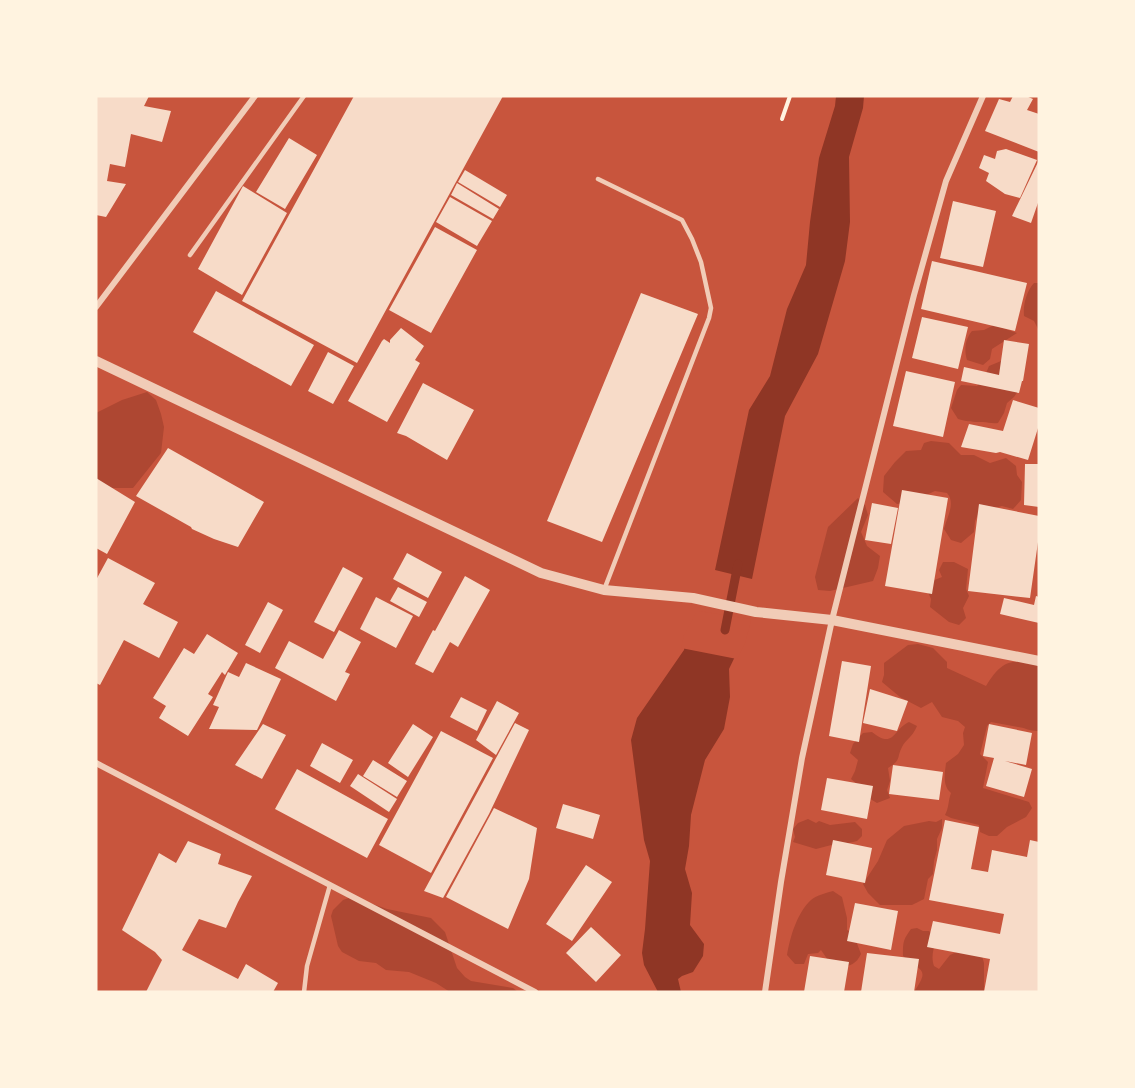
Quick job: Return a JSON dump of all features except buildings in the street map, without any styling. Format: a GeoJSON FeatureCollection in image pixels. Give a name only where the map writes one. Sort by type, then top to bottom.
{"type":"FeatureCollection","features":[{"type":"Feature","properties":{"kind":"street"},"geometry":{"type":"LineString","coordinates":[[96,307],[255,96]]}},
{"type":"Feature","properties":{"kind":"street"},"geometry":{"type":"LineString","coordinates":[[765,992],[802,758],[832,620],[914,295],[946,181],[983,96]]}},
{"type":"Feature","properties":{"kind":"street"},"geometry":{"type":"LineString","coordinates":[[96,361],[541,573],[604,590],[693,598],[756,612],[832,620],[1039,661]]}},
{"type":"Feature","properties":{"kind":"street"},"geometry":{"type":"LineString","coordinates":[[96,763],[535,992]]}},
{"type":"Feature","properties":{"kind":"lane"},"geometry":{"type":"LineString","coordinates":[[190,255],[304,96]]}},
{"type":"Feature","properties":{"kind":"lane"},"geometry":{"type":"LineString","coordinates":[[598,179],[682,220],[701,262],[711,309],[710,318],[604,590]]}},
{"type":"Feature","properties":{"kind":"lane"},"geometry":{"type":"LineString","coordinates":[[304,992],[307,966],[330,885]]}},
{"type":"Feature","properties":{"kind":"path"},"geometry":{"type":"LineString","coordinates":[[782,119],[790,96]]}},
{"type":"Feature","properties":{"kind":"shaded area"},"geometry":{"type":"Polygon","coordinates":[[[836,96],[864,96],[863,108],[849,157],[850,222],[845,261],[818,354],[785,416],[752,579],[715,570],[749,410],[770,376],[787,309],[806,265],[819,158],[836,96]]]}},
{"type":"Feature","properties":{"kind":"shaded area"},"geometry":{"type":"Polygon","coordinates":[[[1034,283],[1039,283],[1039,361],[1038,329],[1034,321],[1024,316],[1026,299],[1034,283]]]}},
{"type":"Feature","properties":{"kind":"shaded area"},"geometry":{"type":"Polygon","coordinates":[[[994,325],[1017,333],[992,349],[990,359],[983,365],[967,360],[966,345],[972,331],[984,330],[994,325]]]}},
{"type":"Feature","properties":{"kind":"shaded area"},"geometry":{"type":"Polygon","coordinates":[[[1006,359],[1020,388],[1007,403],[998,423],[958,419],[951,408],[961,385],[977,386],[984,378],[989,366],[1006,359]]]}},
{"type":"Feature","properties":{"kind":"shaded area"},"geometry":{"type":"Polygon","coordinates":[[[147,392],[156,400],[164,427],[161,453],[133,488],[109,488],[96,484],[96,413],[122,400],[147,392]]]}},
{"type":"Feature","properties":{"kind":"shaded area"},"geometry":{"type":"Polygon","coordinates":[[[931,441],[949,443],[961,455],[974,455],[990,463],[1006,458],[1016,466],[1017,475],[1022,482],[1021,500],[1013,509],[1002,506],[979,512],[974,532],[961,543],[951,540],[944,529],[951,506],[947,493],[935,491],[911,502],[897,504],[883,492],[884,476],[895,462],[906,451],[921,450],[924,443],[931,441]]]}},
{"type":"Feature","properties":{"kind":"shaded area"},"geometry":{"type":"Polygon","coordinates":[[[858,498],[865,505],[868,515],[861,532],[867,546],[880,556],[873,581],[830,591],[818,590],[815,577],[828,527],[858,498]]]}},
{"type":"Feature","properties":{"kind":"shaded area"},"geometry":{"type":"Polygon","coordinates":[[[943,562],[954,562],[968,569],[966,589],[969,596],[963,608],[966,618],[959,625],[949,622],[930,607],[931,599],[927,590],[932,581],[942,577],[939,570],[943,562]]]}},
{"type":"Feature","properties":{"kind":"shaded area"},"geometry":{"type":"Polygon","coordinates":[[[687,636],[742,642],[729,669],[730,697],[724,729],[705,760],[691,815],[685,869],[692,893],[690,925],[704,944],[703,956],[693,972],[678,979],[681,992],[658,992],[644,965],[642,953],[650,861],[644,840],[631,740],[637,718],[684,650],[687,636]]]}},
{"type":"Feature","properties":{"kind":"shaded area"},"geometry":{"type":"Polygon","coordinates":[[[918,644],[933,648],[947,662],[947,668],[986,686],[997,671],[1008,663],[1021,661],[1039,664],[1039,731],[991,722],[987,726],[980,754],[988,762],[983,788],[1029,802],[1032,808],[1026,817],[1007,827],[997,836],[989,836],[980,832],[979,825],[945,815],[951,793],[945,783],[946,763],[958,754],[964,745],[965,727],[958,721],[942,717],[932,702],[921,708],[900,697],[882,682],[884,663],[908,645],[918,644]]]}},
{"type":"Feature","properties":{"kind":"shaded area"},"geometry":{"type":"Polygon","coordinates":[[[909,722],[917,726],[902,747],[897,761],[888,768],[890,781],[887,790],[890,798],[877,803],[867,797],[864,790],[851,779],[858,760],[850,753],[853,744],[863,733],[872,732],[879,737],[889,739],[909,722]]]}},
{"type":"Feature","properties":{"kind":"shaded area"},"geometry":{"type":"Polygon","coordinates":[[[808,819],[830,825],[855,822],[862,829],[862,836],[857,841],[816,849],[793,842],[795,837],[793,829],[798,823],[808,819]]]}},
{"type":"Feature","properties":{"kind":"shaded area"},"geometry":{"type":"Polygon","coordinates":[[[942,819],[933,874],[928,879],[924,899],[912,905],[880,905],[863,884],[878,861],[887,840],[904,826],[929,821],[936,822],[942,819]]]}},
{"type":"Feature","properties":{"kind":"shaded area"},"geometry":{"type":"Polygon","coordinates":[[[833,891],[842,897],[847,930],[853,933],[861,954],[856,962],[845,967],[832,966],[821,950],[818,953],[808,954],[804,964],[795,964],[787,955],[798,918],[811,900],[833,891]]]}},
{"type":"Feature","properties":{"kind":"shaded area"},"geometry":{"type":"Polygon","coordinates":[[[349,898],[431,918],[445,932],[457,968],[465,977],[471,981],[513,988],[518,992],[450,992],[436,983],[409,972],[386,970],[376,963],[359,961],[342,952],[338,946],[331,916],[333,910],[343,900],[349,898]]]}},
{"type":"Feature","properties":{"kind":"shaded area"},"geometry":{"type":"Polygon","coordinates":[[[911,929],[929,931],[933,935],[936,941],[933,963],[939,969],[950,955],[966,948],[982,956],[984,992],[914,992],[922,974],[903,956],[903,947],[911,929]]]}},
{"type":"Feature","properties":{"kind":"pier"},"geometry":{"type":"Polygon","coordinates":[[[699,611],[750,619],[745,643],[737,659],[681,648],[684,635],[699,611]]]}},
{"type":"Feature","properties":{"kind":"waterway"},"geometry":{"type":"LineString","coordinates":[[725,630],[738,564]]}}]}
